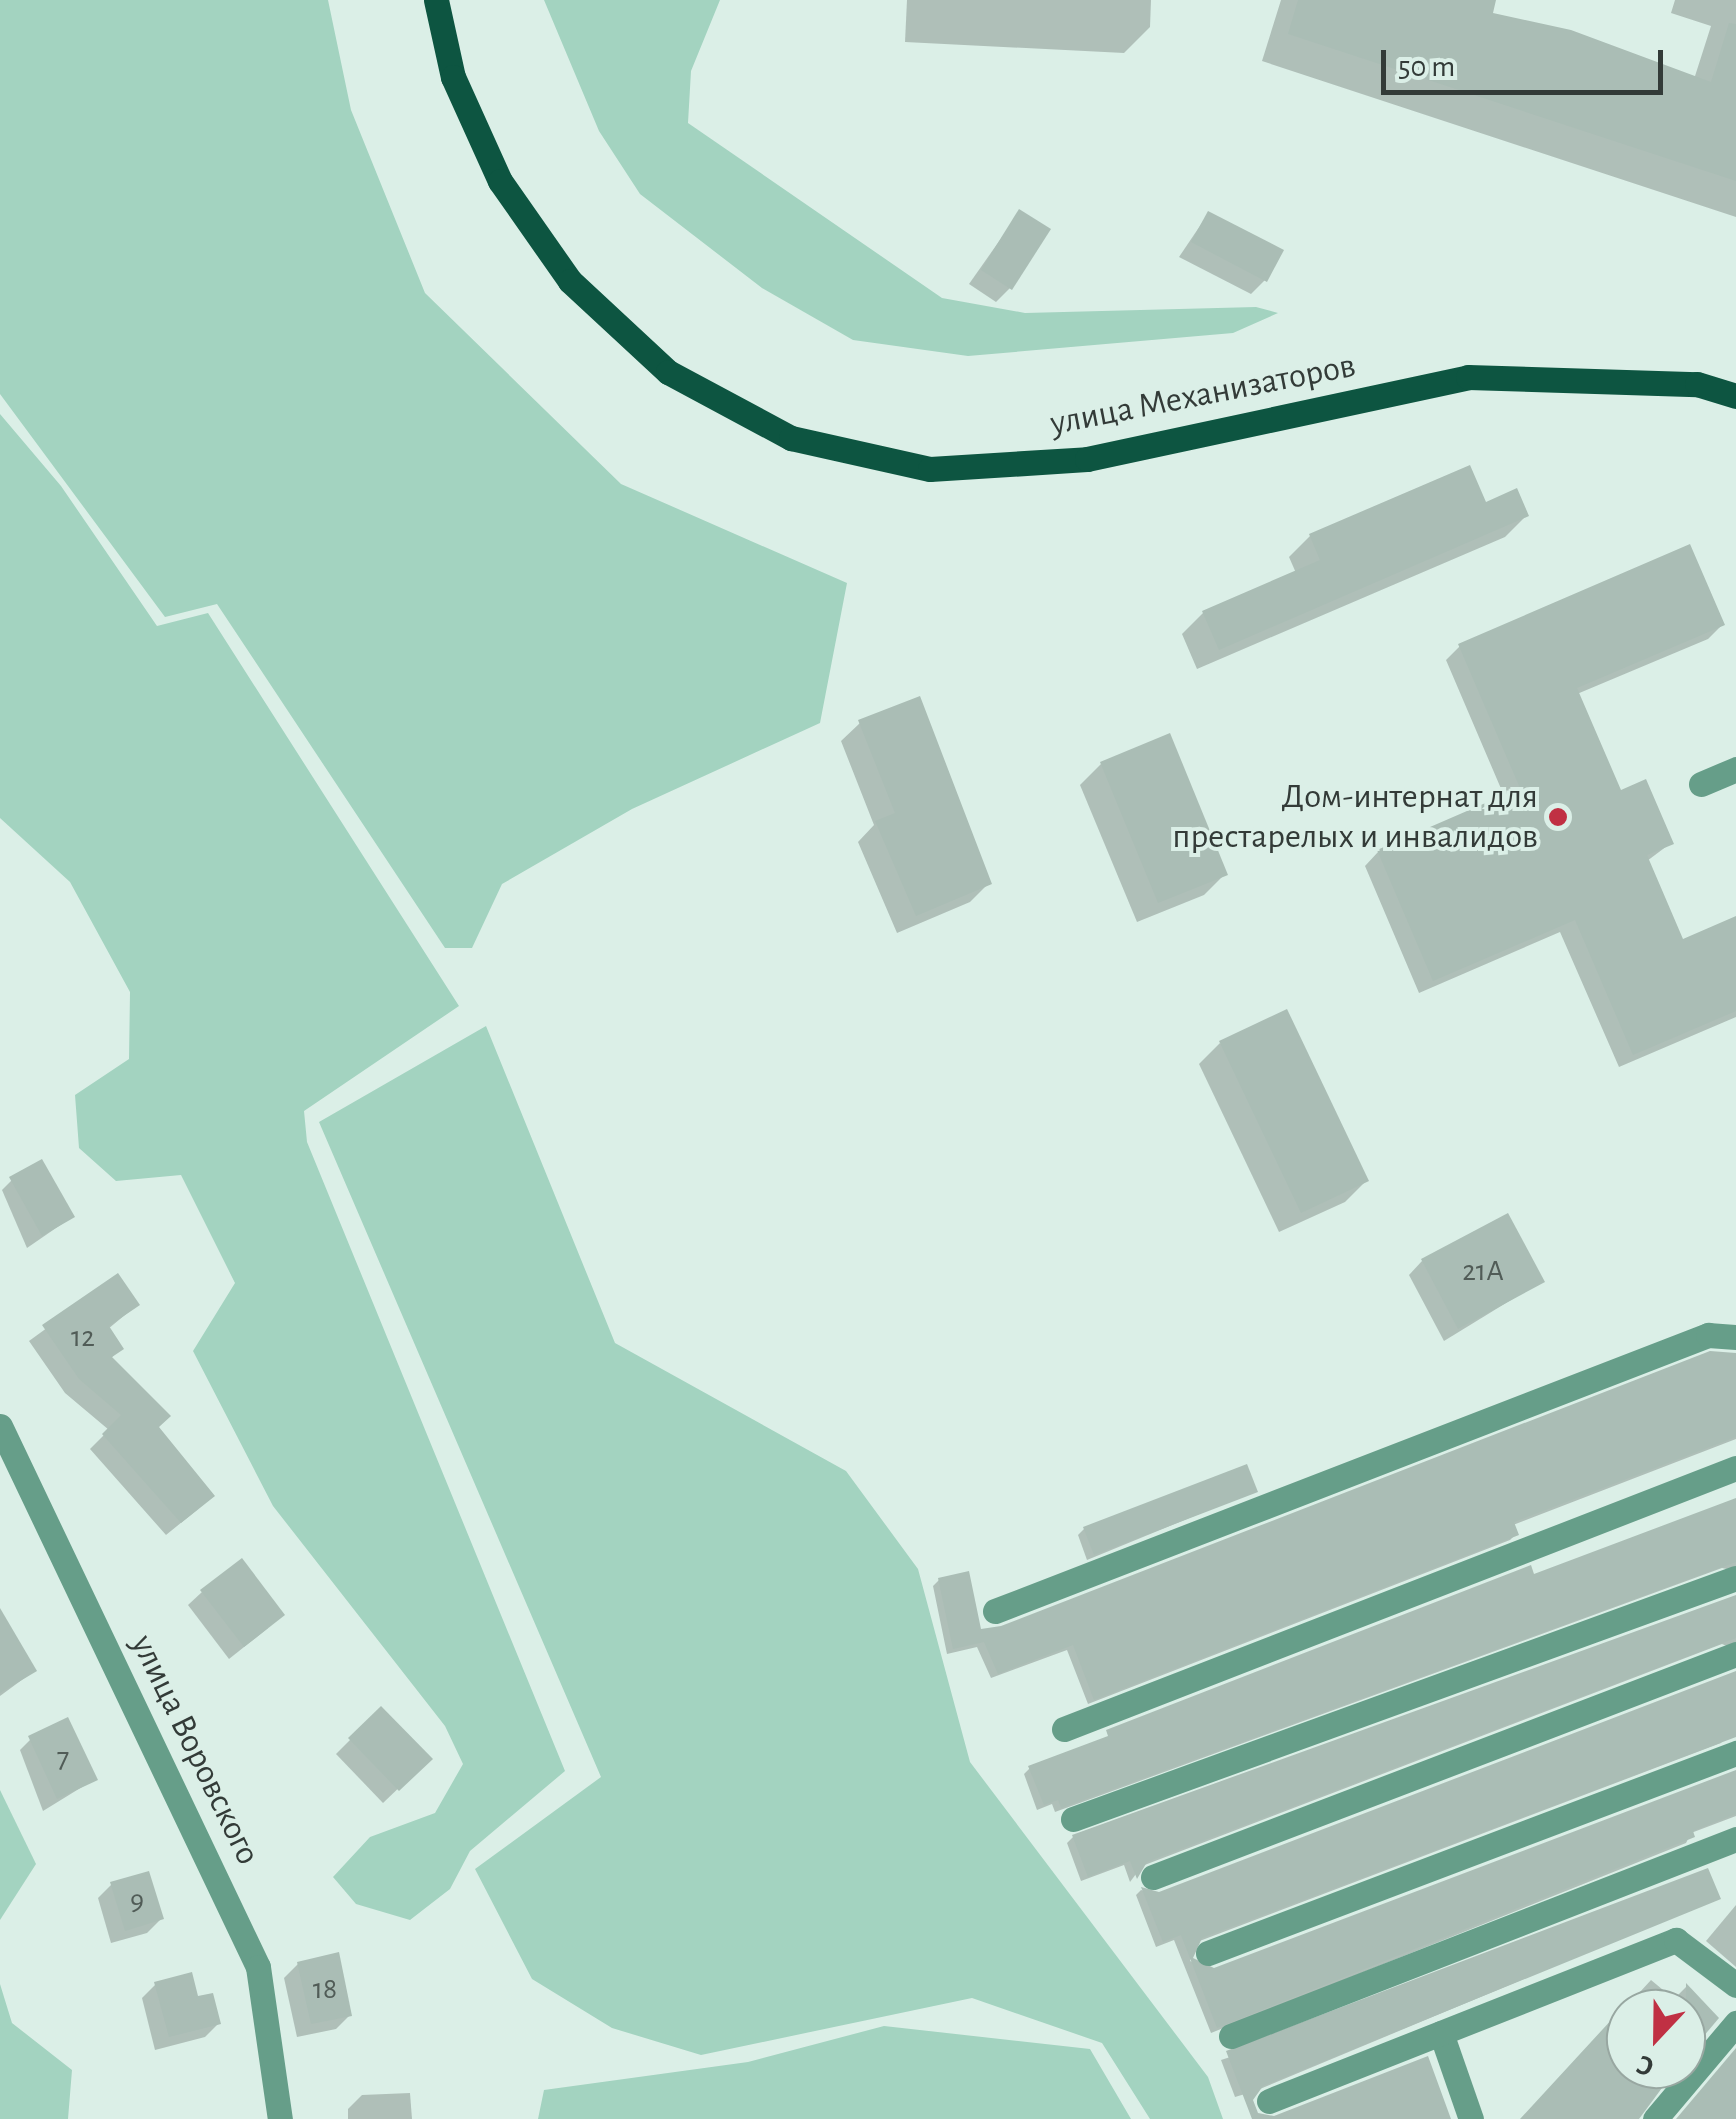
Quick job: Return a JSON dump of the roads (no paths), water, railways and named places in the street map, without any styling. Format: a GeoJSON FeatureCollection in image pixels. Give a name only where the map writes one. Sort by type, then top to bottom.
{"type":"FeatureCollection","features":[{"type":"Feature","properties":{"kind":"main road","name":"улица Механизаторов"},"geometry":{"type":"LineString","coordinates":[[436,0],[453,77],[500,181],[570,281],[668,372],[791,438],[930,469],[1087,459],[1468,377],[1659,382],[1736,396]]}},
{"type":"Feature","properties":{"kind":"street"},"geometry":{"type":"LineString","coordinates":[[1701,784],[1736,769]]}},
{"type":"Feature","properties":{"kind":"street"},"geometry":{"type":"LineString","coordinates":[[995,1612],[1708,1335],[1736,1336]]}},
{"type":"Feature","properties":{"kind":"street","name":"улица Воровского"},"geometry":{"type":"LineString","coordinates":[[0,1426],[250,1949],[272,2046],[280,2119]]}},
{"type":"Feature","properties":{"kind":"street"},"geometry":{"type":"LineString","coordinates":[[1064,1728],[1736,1468]]}},
{"type":"Feature","properties":{"kind":"street"},"geometry":{"type":"LineString","coordinates":[[1073,1819],[1736,1578]]}},
{"type":"Feature","properties":{"kind":"street"},"geometry":{"type":"LineString","coordinates":[[1153,1877],[1736,1654]]}},
{"type":"Feature","properties":{"kind":"street"},"geometry":{"type":"LineString","coordinates":[[1208,1953],[1736,1753]]}},
{"type":"Feature","properties":{"kind":"street"},"geometry":{"type":"LineString","coordinates":[[1231,2036],[1735,1849]]}},
{"type":"Feature","properties":{"kind":"street"},"geometry":{"type":"LineString","coordinates":[[1269,2100],[1676,1940],[1736,1985]]}},
{"type":"Feature","properties":{"kind":"street"},"geometry":{"type":"LineString","coordinates":[[1655,2119],[1736,2022]]}},
{"type":"Feature","properties":{"kind":"street"},"geometry":{"type":"LineString","coordinates":[[1441,2033],[1472,2119]]}},
{"type":"Feature","properties":{"kind":"place","name":"Дом-интернат для престарелых и инвалидов"},"geometry":{"type":"Point","coordinates":[1558,817]}}]}
